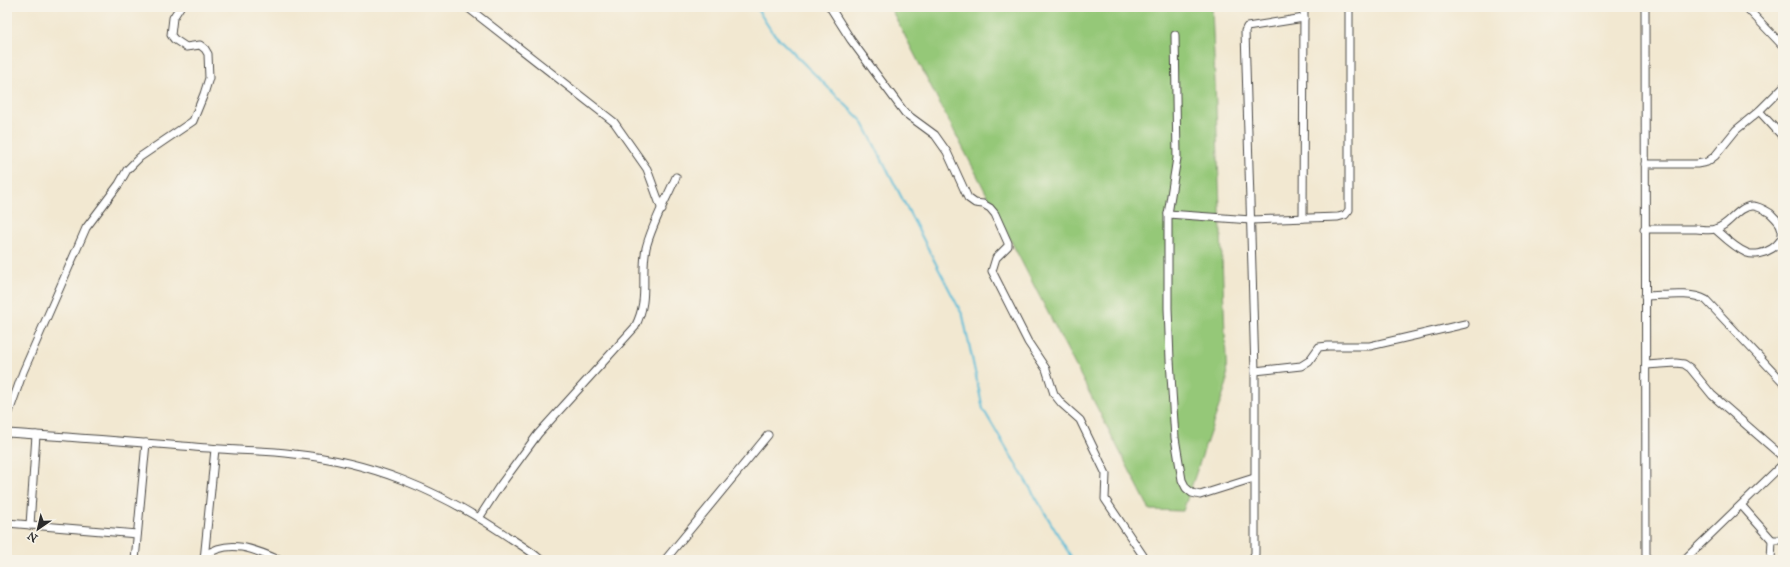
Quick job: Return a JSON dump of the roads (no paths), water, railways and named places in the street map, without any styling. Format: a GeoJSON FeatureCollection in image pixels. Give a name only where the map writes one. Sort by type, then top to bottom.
{"type":"FeatureCollection","features":[{"type":"Feature","properties":{"kind":"street"},"geometry":{"type":"LineString","coordinates":[[7,418],[23,372],[86,228],[119,184],[127,170],[140,157],[190,124],[196,116],[209,78],[209,61],[205,48],[200,45],[186,47],[174,39],[171,34],[173,18],[180,7]]}},
{"type":"Feature","properties":{"kind":"street"},"geometry":{"type":"LineString","coordinates":[[467,7],[614,122],[647,169],[662,210]]}},
{"type":"Feature","properties":{"kind":"street"},"geometry":{"type":"LineString","coordinates":[[830,7],[850,40],[905,113],[935,135],[947,152],[968,198],[975,203],[983,204],[990,208],[995,214],[1008,246],[996,258],[992,271],[1028,342],[1046,369],[1054,394],[1062,404],[1080,420],[1106,474],[1105,499],[1146,560]]}},
{"type":"Feature","properties":{"kind":"street"},"geometry":{"type":"LineString","coordinates":[[1303,218],[1304,7]]}},
{"type":"Feature","properties":{"kind":"street"},"geometry":{"type":"LineString","coordinates":[[1168,214],[1251,220],[1338,217],[1345,215],[1349,210],[1349,7]]}},
{"type":"Feature","properties":{"kind":"street"},"geometry":{"type":"LineString","coordinates":[[1645,7],[1644,229],[1646,560]]}},
{"type":"Feature","properties":{"kind":"street"},"geometry":{"type":"LineString","coordinates":[[1746,7],[1781,41]]}},
{"type":"Feature","properties":{"kind":"street"},"geometry":{"type":"LineString","coordinates":[[1251,560],[1255,554],[1255,371],[1246,29],[1247,27],[1304,18]]}},
{"type":"Feature","properties":{"kind":"street"},"geometry":{"type":"LineString","coordinates":[[1175,35],[1177,158],[1168,214],[1168,308],[1175,438],[1182,480],[1186,488],[1192,493],[1200,495],[1254,478]]}},
{"type":"Feature","properties":{"kind":"street"},"geometry":{"type":"LineString","coordinates":[[1645,164],[1697,164],[1706,162],[1715,156],[1736,130],[1759,111],[1783,87]]}},
{"type":"Feature","properties":{"kind":"street"},"geometry":{"type":"LineString","coordinates":[[1759,111],[1783,137]]}},
{"type":"Feature","properties":{"kind":"street"},"geometry":{"type":"LineString","coordinates":[[480,518],[499,487],[538,434],[635,327],[640,317],[645,299],[644,271],[646,249],[676,178]]}},
{"type":"Feature","properties":{"kind":"street"},"geometry":{"type":"LineString","coordinates":[[1644,229],[1715,230],[1730,221],[1740,210],[1755,206],[1769,213],[1776,219],[1782,229],[1782,236],[1772,249],[1756,255],[1737,248],[1715,230]]}},
{"type":"Feature","properties":{"kind":"street"},"geometry":{"type":"LineString","coordinates":[[1645,296],[1700,296],[1706,300],[1783,382]]}},
{"type":"Feature","properties":{"kind":"street"},"geometry":{"type":"LineString","coordinates":[[1255,371],[1301,366],[1309,361],[1319,347],[1370,346],[1465,324]]}},
{"type":"Feature","properties":{"kind":"street"},"geometry":{"type":"LineString","coordinates":[[1646,365],[1676,363],[1684,364],[1690,368],[1712,395],[1783,457]]}},
{"type":"Feature","properties":{"kind":"street"},"geometry":{"type":"LineString","coordinates":[[7,433],[295,454],[343,461],[377,470],[414,483],[440,495],[480,518],[536,558]]}},
{"type":"Feature","properties":{"kind":"street"},"geometry":{"type":"LineString","coordinates":[[30,525],[36,435]]}},
{"type":"Feature","properties":{"kind":"street"},"geometry":{"type":"LineString","coordinates":[[664,560],[768,435]]}},
{"type":"Feature","properties":{"kind":"street"},"geometry":{"type":"LineString","coordinates":[[135,560],[146,443]]}},
{"type":"Feature","properties":{"kind":"street"},"geometry":{"type":"LineString","coordinates":[[204,558],[215,449]]}},
{"type":"Feature","properties":{"kind":"street"},"geometry":{"type":"LineString","coordinates":[[1685,560],[1742,506],[1762,483],[1783,464]]}},
{"type":"Feature","properties":{"kind":"street"},"geometry":{"type":"LineString","coordinates":[[1742,506],[1772,540],[1771,560]]}},
{"type":"Feature","properties":{"kind":"street"},"geometry":{"type":"LineString","coordinates":[[7,523],[137,534]]}},
{"type":"Feature","properties":{"kind":"street"},"geometry":{"type":"LineString","coordinates":[[1772,540],[1783,540]]}},
{"type":"Feature","properties":{"kind":"street"},"geometry":{"type":"LineString","coordinates":[[204,558],[214,549],[230,546],[255,550],[279,560]]}},
{"type":"Feature","properties":{"kind":"waterway"},"geometry":{"type":"LineString","coordinates":[[756,7],[772,32],[862,121],[963,316],[983,409],[1073,560]]}}]}
